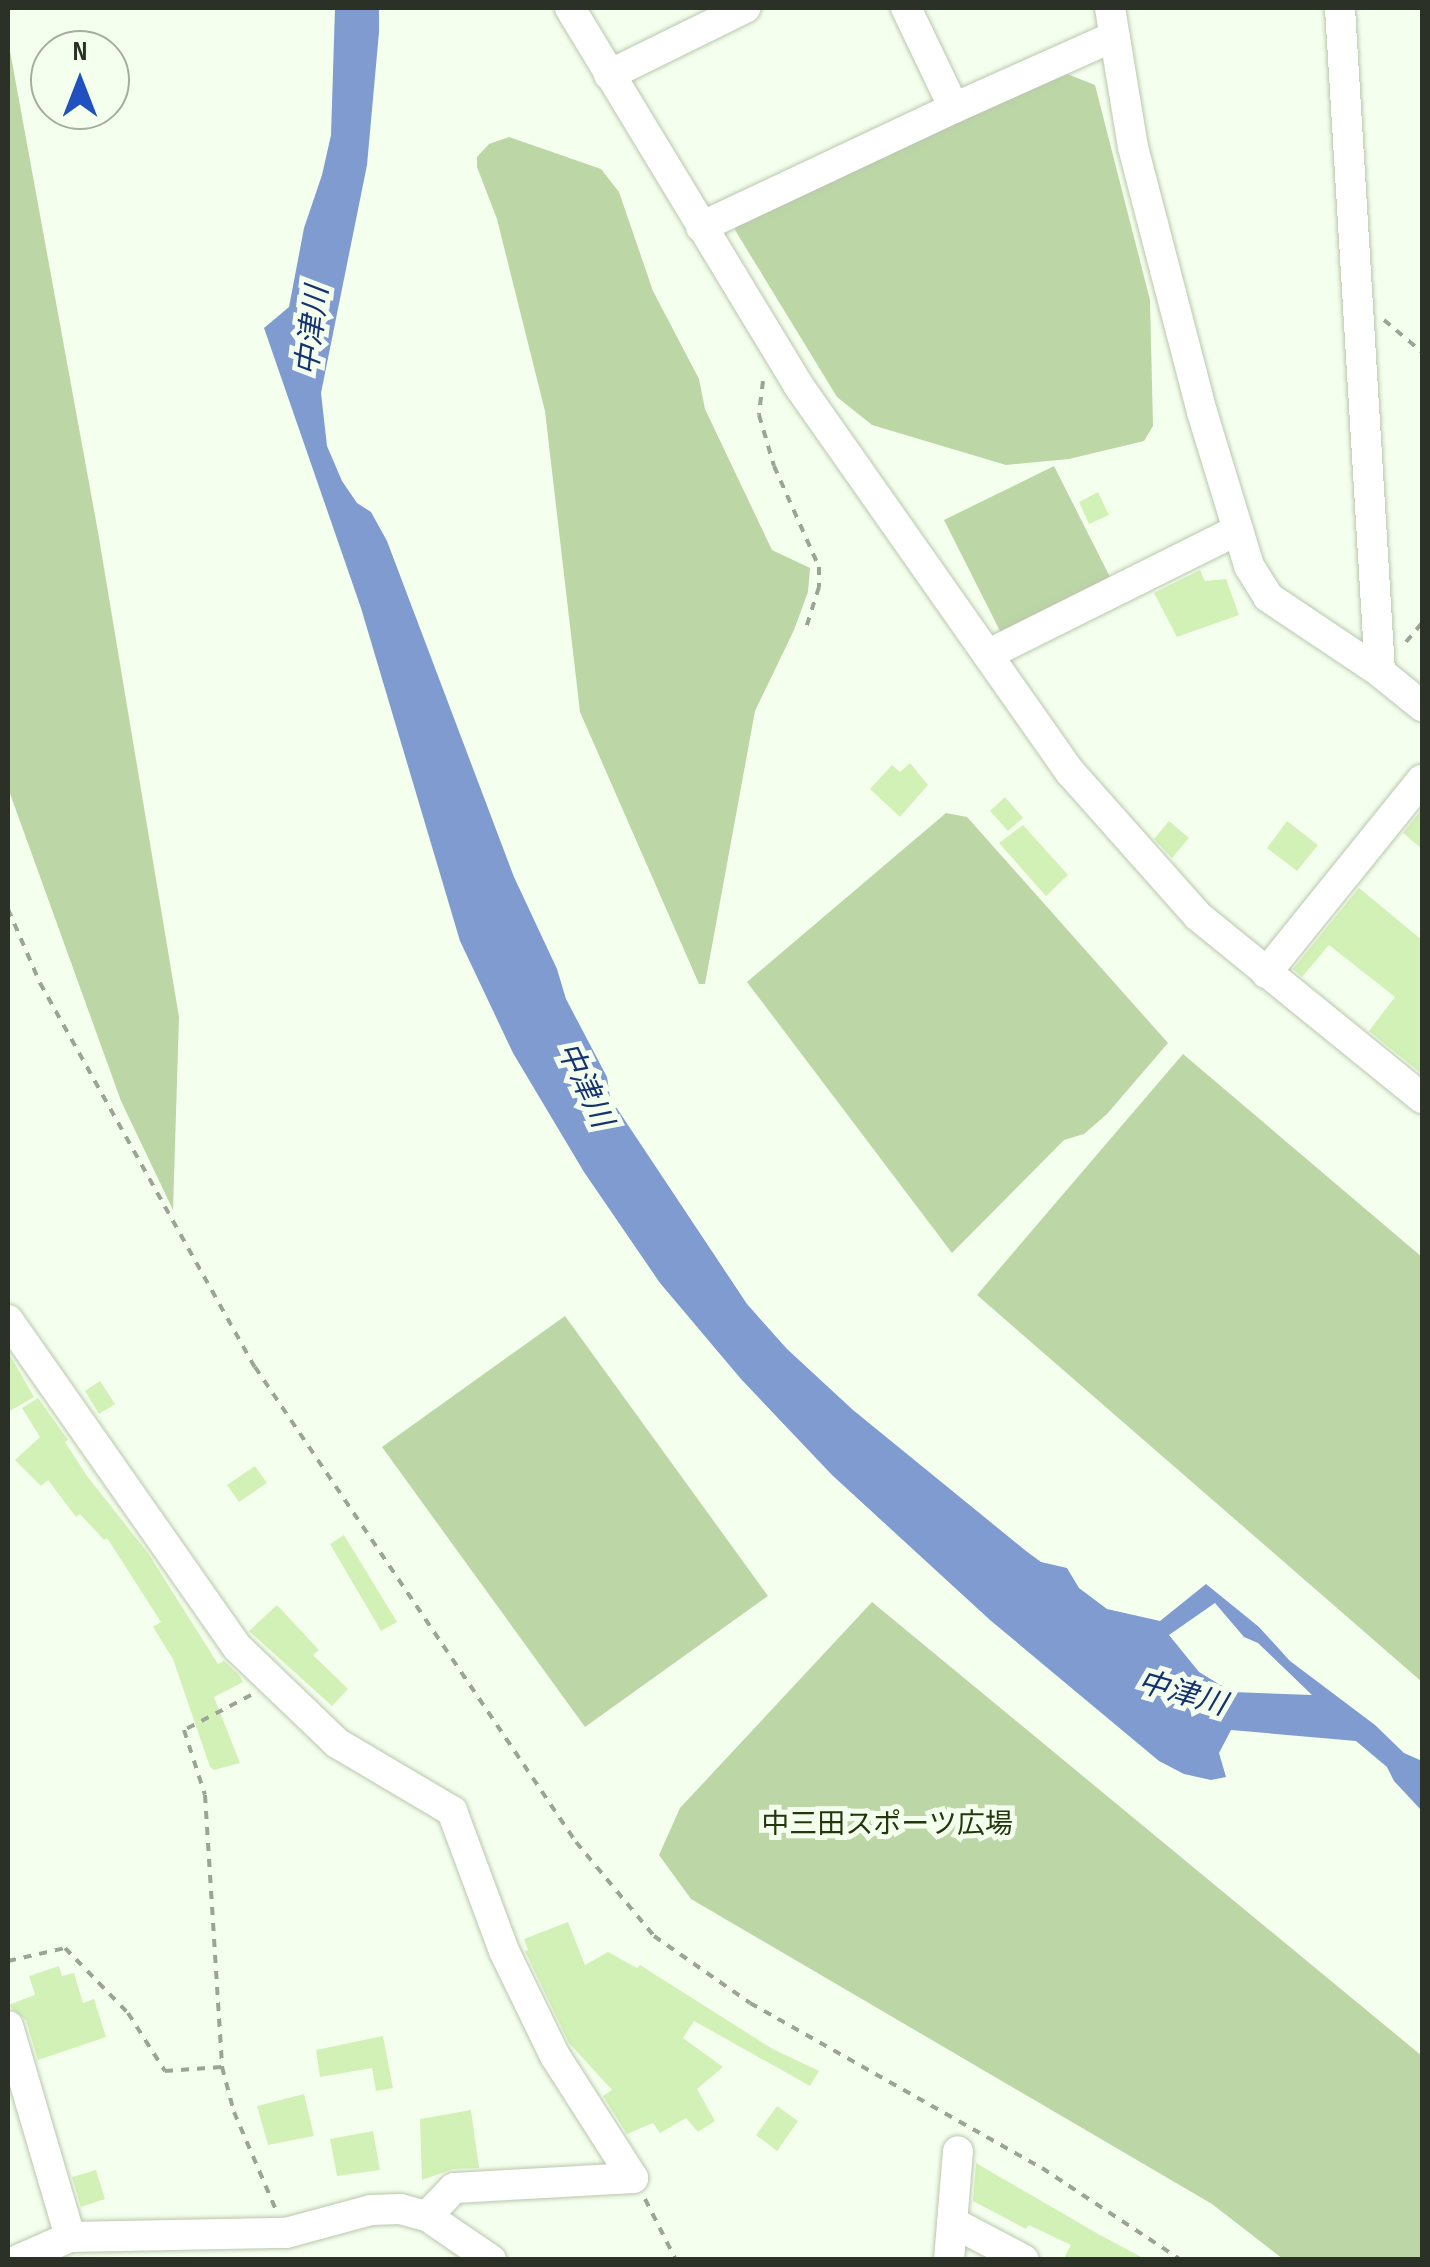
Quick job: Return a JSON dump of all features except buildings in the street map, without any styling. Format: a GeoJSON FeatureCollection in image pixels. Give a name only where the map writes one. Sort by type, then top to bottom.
{"type":"FeatureCollection","features":[{"type":"Feature","properties":{"kind":"street"},"geometry":{"type":"LineString","coordinates":[[570,8],[782,358],[1071,772],[1198,916],[1422,1098]]}},
{"type":"Feature","properties":{"kind":"street"},"geometry":{"type":"LineString","coordinates":[[609,74],[745,8]]}},
{"type":"Feature","properties":{"kind":"street"},"geometry":{"type":"LineString","coordinates":[[906,8],[954,108]]}},
{"type":"Feature","properties":{"kind":"street"},"geometry":{"type":"LineString","coordinates":[[1340,8],[1380,672]]}},
{"type":"Feature","properties":{"kind":"street"},"geometry":{"type":"LineString","coordinates":[[700,227],[954,108],[1113,22],[1133,147],[1249,566],[1268,597],[1380,672],[1422,706]]}},
{"type":"Feature","properties":{"kind":"street"},"geometry":{"type":"LineString","coordinates":[[990,654],[1238,530]]}},
{"type":"Feature","properties":{"kind":"street"},"geometry":{"type":"LineString","coordinates":[[1266,973],[1422,780]]}},
{"type":"Feature","properties":{"kind":"street"},"geometry":{"type":"LineString","coordinates":[[8,1320],[238,1648],[336,1743],[452,1811],[504,1951],[555,2056],[633,2178],[454,2188],[427,2216]]}},
{"type":"Feature","properties":{"kind":"street"},"geometry":{"type":"LineString","coordinates":[[8,2026],[70,2236]]}},
{"type":"Feature","properties":{"kind":"street"},"geometry":{"type":"LineString","coordinates":[[949,2260],[958,2151]]}},
{"type":"Feature","properties":{"kind":"street"},"geometry":{"type":"LineString","coordinates":[[18,2260],[70,2236],[286,2232],[371,2210],[400,2209],[427,2216],[490,2260]]}},
{"type":"Feature","properties":{"kind":"street"},"geometry":{"type":"LineString","coordinates":[[952,2222],[1024,2260]]}},
{"type":"Feature","properties":{"kind":"path"},"geometry":{"type":"LineString","coordinates":[[1357,297],[1422,352]]}},
{"type":"Feature","properties":{"kind":"path"},"geometry":{"type":"LineString","coordinates":[[782,358],[761,385],[759,415],[785,495],[819,567],[820,587],[805,631]]}},
{"type":"Feature","properties":{"kind":"path"},"geometry":{"type":"LineString","coordinates":[[8,908],[40,984],[254,1367],[576,1842],[654,1936],[750,2004],[1042,2168],[1181,2260]]}},
{"type":"Feature","properties":{"kind":"path"},"geometry":{"type":"LineString","coordinates":[[274,1683],[184,1730],[205,1795],[222,2067],[234,2112],[286,2232]]}},
{"type":"Feature","properties":{"kind":"path"},"geometry":{"type":"LineString","coordinates":[[8,1961],[65,1948],[128,2013],[166,2070],[222,2067]]}},
{"type":"Feature","properties":{"kind":"path"},"geometry":{"type":"LineString","coordinates":[[633,2178],[676,2260]]}},
{"type":"Feature","properties":{"kind":"green space"},"geometry":{"type":"Polygon","coordinates":[[[8,40],[98,532],[179,1017],[173,1210],[121,1101],[8,788],[8,40]]]}},
{"type":"Feature","properties":{"kind":"green space"},"geometry":{"type":"Polygon","coordinates":[[[1062,72],[1095,85],[1150,300],[1153,426],[1144,441],[1069,459],[1006,465],[872,425],[837,397],[735,230],[736,221],[1062,72]]]}},
{"type":"Feature","properties":{"kind":"green space"},"geometry":{"type":"Polygon","coordinates":[[[509,137],[601,169],[619,192],[653,291],[699,379],[705,409],[772,550],[810,568],[808,592],[794,630],[755,711],[705,984],[699,984],[580,712],[545,411],[497,219],[477,167],[477,157],[489,144],[509,137]]]}},
{"type":"Feature","properties":{"kind":"green space"},"geometry":{"type":"Polygon","coordinates":[[[1054,466],[1112,581],[1002,635],[944,520],[1054,466]]]}},
{"type":"Feature","properties":{"kind":"green space"},"geometry":{"type":"Polygon","coordinates":[[[946,813],[967,817],[1168,1043],[1107,1114],[1084,1134],[1064,1140],[952,1253],[747,982],[946,813]]]}},
{"type":"Feature","properties":{"kind":"green space"},"geometry":{"type":"Polygon","coordinates":[[[1183,1054],[1422,1257],[1422,1682],[977,1295],[1183,1054]]]}},
{"type":"Feature","properties":{"kind":"green space"},"geometry":{"type":"Polygon","coordinates":[[[565,1316],[768,1596],[585,1727],[382,1447],[565,1316]]]}},
{"type":"Feature","properties":{"kind":"green space","name":"中三田スポーツ広場"},"geometry":{"type":"Polygon","coordinates":[[[872,1602],[1422,2056],[1422,2259],[1283,2259],[1212,2204],[691,1899],[659,1855],[680,1808],[872,1602]]]}},
{"type":"Feature","properties":{"kind":"water","name":"中津川"},"geometry":{"type":"Polygon","coordinates":[[[335,8],[379,8],[367,165],[321,393],[327,446],[342,481],[357,503],[371,512],[387,541],[514,877],[557,969],[566,999],[607,1077],[610,1098],[747,1304],[787,1349],[853,1410],[1026,1551],[1041,1562],[1067,1568],[1079,1588],[1107,1609],[1160,1621],[1206,1584],[1259,1627],[1290,1661],[1375,1725],[1404,1753],[1422,1761],[1422,1811],[1394,1781],[1387,1767],[1356,1741],[1231,1730],[1219,1753],[1226,1777],[1211,1780],[1184,1774],[1159,1761],[990,1620],[832,1475],[741,1379],[660,1283],[584,1172],[513,1053],[460,941],[361,608],[264,328],[289,307],[304,228],[331,135],[335,8]],[[1215,1603],[1169,1635],[1199,1672],[1232,1692],[1312,1695],[1258,1643],[1244,1637],[1215,1603]]]}}]}
